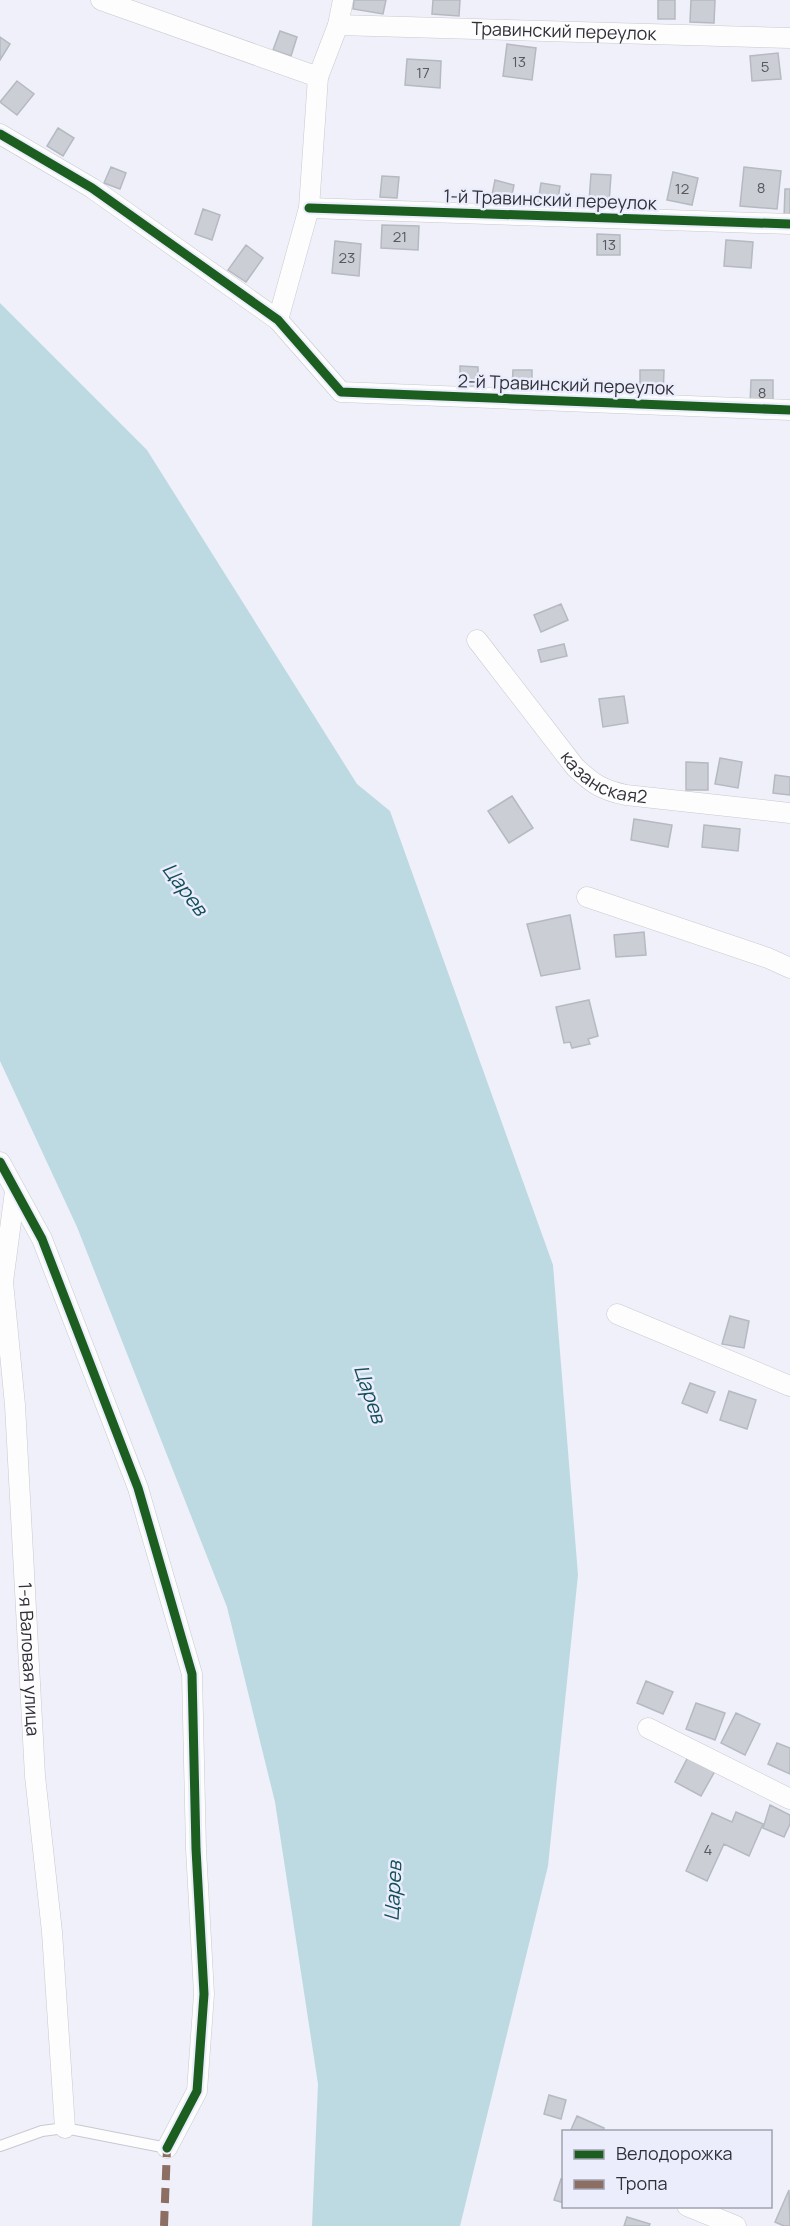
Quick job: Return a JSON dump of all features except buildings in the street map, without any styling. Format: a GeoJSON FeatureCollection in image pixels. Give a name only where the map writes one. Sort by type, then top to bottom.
{"type":"FeatureCollection","features":[{"type":"Feature","properties":{"kind":"street"},"geometry":{"type":"LineString","coordinates":[[101,0],[318,77]]}},
{"type":"Feature","properties":{"kind":"street"},"geometry":{"type":"LineString","coordinates":[[0,134],[92,188],[278,320],[309,208],[318,77],[338,25],[343,0]]}},
{"type":"Feature","properties":{"kind":"street","name":"Травинский переулок"},"geometry":{"type":"LineString","coordinates":[[338,25],[790,38]]}},
{"type":"Feature","properties":{"kind":"street","name":"1-й Травинский переулок"},"geometry":{"type":"LineString","coordinates":[[309,208],[790,224]]}},
{"type":"Feature","properties":{"kind":"street","name":"2-й Травинский переулок"},"geometry":{"type":"LineString","coordinates":[[278,320],[341,392],[790,410]]}},
{"type":"Feature","properties":{"kind":"street","name":"казанская2"},"geometry":{"type":"LineString","coordinates":[[477,640],[575,767],[594,785],[610,792],[626,795],[790,813]]}},
{"type":"Feature","properties":{"kind":"street"},"geometry":{"type":"LineString","coordinates":[[587,897],[768,958],[790,968]]}},
{"type":"Feature","properties":{"kind":"street"},"geometry":{"type":"LineString","coordinates":[[0,1162],[42,1239],[138,1488],[192,1674],[196,1849],[204,1995],[197,2091],[167,2148]]}},
{"type":"Feature","properties":{"kind":"street","name":"1-я Валовая улица"},"geometry":{"type":"LineString","coordinates":[[15,1191],[3,1282],[15,1405],[35,1776],[52,1932],[65,2128]]}},
{"type":"Feature","properties":{"kind":"street"},"geometry":{"type":"LineString","coordinates":[[617,1314],[790,1386]]}},
{"type":"Feature","properties":{"kind":"street"},"geometry":{"type":"LineString","coordinates":[[648,1728],[790,1799]]}},
{"type":"Feature","properties":{"kind":"street"},"geometry":{"type":"LineString","coordinates":[[692,2208],[736,2226]]}},
{"type":"Feature","properties":{"kind":"lane"},"geometry":{"type":"LineString","coordinates":[[0,2146],[42,2131],[65,2128],[167,2148]]}},
{"type":"Feature","properties":{"kind":"water","name":"Царев"},"geometry":{"type":"Polygon","coordinates":[[[0,303],[147,450],[357,784],[390,811],[553,1265],[578,1575],[548,1866],[460,2226],[312,2226],[318,2084],[275,1802],[227,1607],[77,1227],[0,1061],[0,303]]]}},
{"type":"Feature","properties":{"kind":"marked path"},"geometry":{"type":"LineString","coordinates":[[164,2226],[167,2148]]}},
{"type":"Feature","properties":{"kind":"cycle path"},"geometry":{"type":"LineString","coordinates":[[0,134],[92,188],[278,320],[341,392],[790,410]]}},
{"type":"Feature","properties":{"kind":"cycle path"},"geometry":{"type":"LineString","coordinates":[[309,208],[790,224]]}},
{"type":"Feature","properties":{"kind":"cycle path"},"geometry":{"type":"LineString","coordinates":[[0,1162],[42,1239],[138,1488],[192,1674],[196,1849],[204,1994],[197,2091],[167,2148]]}}]}
